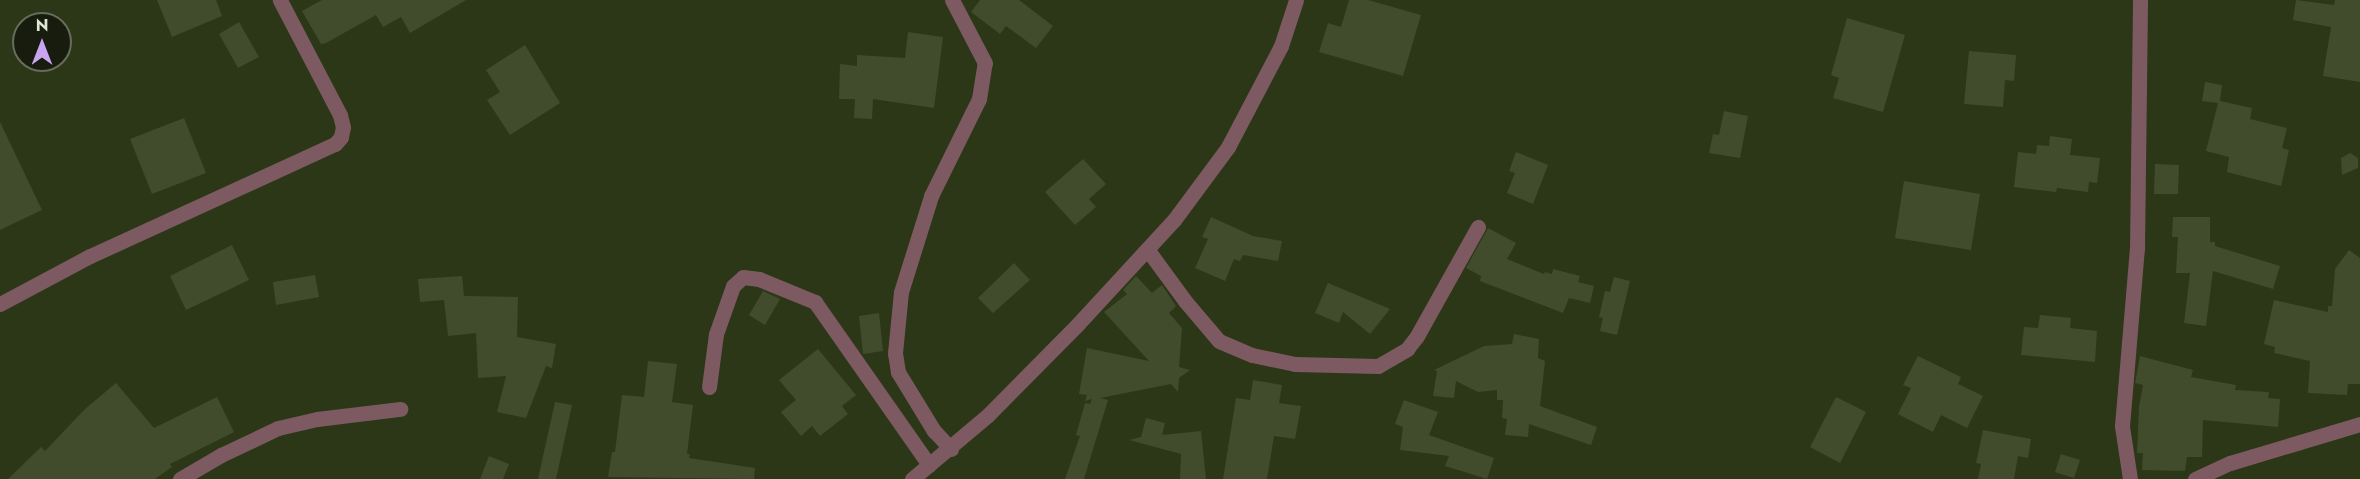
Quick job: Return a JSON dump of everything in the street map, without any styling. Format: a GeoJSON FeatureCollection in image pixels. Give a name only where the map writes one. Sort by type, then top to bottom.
{"type":"FeatureCollection","features":[{"type":"Feature","properties":{"kind":"street"},"geometry":{"type":"LineString","coordinates":[[0,304],[90,256],[335,144],[341,137],[343,127],[340,115],[280,0]]}},
{"type":"Feature","properties":{"kind":"street"},"geometry":{"type":"LineString","coordinates":[[951,449],[934,431],[898,372],[895,352],[901,292],[931,196],[979,99],[981,90],[985,63],[952,0]]}},
{"type":"Feature","properties":{"kind":"street"},"geometry":{"type":"LineString","coordinates":[[912,479],[951,449],[1077,325],[1174,220],[1228,147],[1281,46],[1296,0]]}},
{"type":"Feature","properties":{"kind":"street"},"geometry":{"type":"LineString","coordinates":[[2130,479],[2122,426],[2137,249],[2140,0]]}},
{"type":"Feature","properties":{"kind":"street"},"geometry":{"type":"LineString","coordinates":[[1147,249],[1185,301],[1219,341],[1252,355],[1295,364],[1378,366],[1407,350],[1418,336],[1478,226]]}},
{"type":"Feature","properties":{"kind":"street"},"geometry":{"type":"LineString","coordinates":[[709,387],[716,334],[733,286],[743,278],[759,279],[815,302],[902,430],[929,465]]}},
{"type":"Feature","properties":{"kind":"street"},"geometry":{"type":"LineString","coordinates":[[180,479],[221,455],[278,428],[317,419],[400,409]]}},
{"type":"Feature","properties":{"kind":"street"},"geometry":{"type":"LineString","coordinates":[[2195,479],[2230,463],[2360,424]]}},
{"type":"Feature","properties":{"kind":"building"},"geometry":{"type":"Polygon","coordinates":[[[157,0],[216,0],[222,16],[172,37],[157,0]]]}},
{"type":"Feature","properties":{"kind":"building"},"geometry":{"type":"Polygon","coordinates":[[[322,0],[466,0],[410,33],[401,17],[383,27],[376,15],[321,44],[302,11],[322,0]]]}},
{"type":"Feature","properties":{"kind":"building"},"geometry":{"type":"Polygon","coordinates":[[[980,0],[1019,0],[1053,26],[1036,48],[1006,26],[1000,34],[971,12],[980,0]]]}},
{"type":"Feature","properties":{"kind":"building"},"geometry":{"type":"Polygon","coordinates":[[[1349,0],[1368,0],[1421,15],[1403,76],[1319,52],[1328,23],[1341,27],[1349,0]]]}},
{"type":"Feature","properties":{"kind":"building"},"geometry":{"type":"Polygon","coordinates":[[[2296,0],[2334,5],[2335,0],[2360,0],[2360,82],[2323,76],[2331,27],[2293,20],[2296,0]]]}},
{"type":"Feature","properties":{"kind":"building"},"geometry":{"type":"Polygon","coordinates":[[[1847,18],[1905,35],[1883,112],[1833,98],[1839,78],[1831,75],[1847,18]]]}},
{"type":"Feature","properties":{"kind":"building"},"geometry":{"type":"Polygon","coordinates":[[[239,22],[259,57],[238,68],[219,34],[239,22]]]}},
{"type":"Feature","properties":{"kind":"building"},"geometry":{"type":"Polygon","coordinates":[[[908,32],[943,37],[934,108],[873,99],[872,119],[854,118],[855,99],[839,99],[840,64],[857,66],[857,55],[905,58],[908,32]]]}},
{"type":"Feature","properties":{"kind":"building"},"geometry":{"type":"Polygon","coordinates":[[[525,45],[560,103],[510,135],[487,100],[500,92],[486,70],[525,45]]]}},
{"type":"Feature","properties":{"kind":"building"},"geometry":{"type":"Polygon","coordinates":[[[1969,51],[2016,55],[2014,81],[2005,80],[2003,107],[1964,104],[1969,51]]]}},
{"type":"Feature","properties":{"kind":"building"},"geometry":{"type":"Polygon","coordinates":[[[2205,82],[2222,85],[2220,101],[2252,108],[2250,119],[2287,128],[2282,148],[2289,150],[2281,186],[2227,172],[2229,157],[2206,151],[2218,103],[2202,101],[2205,82]]]}},
{"type":"Feature","properties":{"kind":"building"},"geometry":{"type":"Polygon","coordinates":[[[1724,111],[1748,116],[1740,158],[1709,153],[1713,134],[1719,135],[1724,111]]]}},
{"type":"Feature","properties":{"kind":"building"},"geometry":{"type":"Polygon","coordinates":[[[184,118],[206,173],[152,194],[130,139],[184,118]]]}},
{"type":"Feature","properties":{"kind":"building"},"geometry":{"type":"Polygon","coordinates":[[[0,122],[42,210],[0,230],[0,122]]]}},
{"type":"Feature","properties":{"kind":"building"},"geometry":{"type":"Polygon","coordinates":[[[2050,136],[2072,139],[2070,155],[2100,158],[2097,183],[2089,182],[2088,192],[2057,188],[2056,192],[2014,187],[2018,152],[2036,154],[2037,145],[2049,146],[2050,136]]]}},
{"type":"Feature","properties":{"kind":"building"},"geometry":{"type":"Polygon","coordinates":[[[1516,152],[1548,165],[1533,204],[1507,193],[1515,173],[1509,171],[1516,152]]]}},
{"type":"Feature","properties":{"kind":"building"},"geometry":{"type":"Polygon","coordinates":[[[2350,153],[2358,158],[2358,168],[2342,175],[2341,158],[2350,153]]]}},
{"type":"Feature","properties":{"kind":"building"},"geometry":{"type":"Polygon","coordinates":[[[1083,159],[1106,184],[1089,199],[1096,207],[1075,225],[1045,192],[1083,159]]]}},
{"type":"Feature","properties":{"kind":"building"},"geometry":{"type":"Polygon","coordinates":[[[2155,164],[2179,165],[2178,194],[2154,194],[2155,164]]]}},
{"type":"Feature","properties":{"kind":"building"},"geometry":{"type":"Polygon","coordinates":[[[1904,181],[1980,194],[1971,250],[1895,238],[1904,181]]]}},
{"type":"Feature","properties":{"kind":"building"},"geometry":{"type":"Polygon","coordinates":[[[1211,217],[1253,236],[1282,241],[1278,261],[1243,255],[1240,261],[1234,259],[1225,281],[1195,268],[1208,239],[1202,237],[1211,217]]]}},
{"type":"Feature","properties":{"kind":"building"},"geometry":{"type":"Polygon","coordinates":[[[2173,217],[2210,217],[2210,242],[2215,242],[2215,246],[2280,266],[2273,289],[2213,271],[2206,326],[2184,323],[2190,273],[2176,273],[2178,237],[2172,237],[2173,217]]]}},
{"type":"Feature","properties":{"kind":"building"},"geometry":{"type":"Polygon","coordinates":[[[1488,228],[1516,243],[1507,259],[1544,274],[1545,272],[1552,274],[1553,269],[1580,276],[1578,282],[1594,286],[1590,303],[1569,298],[1563,313],[1480,281],[1481,276],[1466,268],[1488,228]]]}},
{"type":"Feature","properties":{"kind":"building"},"geometry":{"type":"Polygon","coordinates":[[[232,245],[249,280],[186,310],[170,276],[232,245]]]}},
{"type":"Feature","properties":{"kind":"building"},"geometry":{"type":"Polygon","coordinates":[[[2349,250],[2360,258],[2360,384],[2348,384],[2347,395],[2308,393],[2310,361],[2274,353],[2275,347],[2264,344],[2274,300],[2328,312],[2328,306],[2332,306],[2335,269],[2349,250]]]}},
{"type":"Feature","properties":{"kind":"building"},"geometry":{"type":"Polygon","coordinates":[[[1014,263],[1030,280],[993,313],[978,298],[1014,263]]]}},
{"type":"Feature","properties":{"kind":"building"},"geometry":{"type":"Polygon","coordinates":[[[315,275],[319,297],[276,305],[273,282],[315,275]]]}},
{"type":"Feature","properties":{"kind":"building"},"geometry":{"type":"Polygon","coordinates":[[[462,276],[464,296],[518,297],[517,337],[556,344],[552,368],[546,366],[526,418],[497,412],[506,376],[478,378],[476,333],[448,336],[444,300],[420,302],[418,279],[462,276]]]}},
{"type":"Feature","properties":{"kind":"building"},"geometry":{"type":"Polygon","coordinates":[[[1136,276],[1152,293],[1162,285],[1176,306],[1169,313],[1182,328],[1179,367],[1190,370],[1179,378],[1178,392],[1171,384],[1100,398],[1108,400],[1084,479],[1065,479],[1080,436],[1076,435],[1085,403],[1090,404],[1092,399],[1085,401],[1087,395],[1079,394],[1087,348],[1149,361],[1104,312],[1127,294],[1123,290],[1136,276]]]}},
{"type":"Feature","properties":{"kind":"building"},"geometry":{"type":"Polygon","coordinates":[[[1614,277],[1630,281],[1617,335],[1600,331],[1603,318],[1599,317],[1605,291],[1610,292],[1614,277]]]}},
{"type":"Feature","properties":{"kind":"building"},"geometry":{"type":"Polygon","coordinates":[[[1328,283],[1390,309],[1370,334],[1343,312],[1339,323],[1315,313],[1328,283]]]}},
{"type":"Feature","properties":{"kind":"building"},"geometry":{"type":"Polygon","coordinates":[[[763,291],[780,299],[765,325],[749,315],[763,291]]]}},
{"type":"Feature","properties":{"kind":"building"},"geometry":{"type":"Polygon","coordinates":[[[879,313],[883,351],[863,354],[859,316],[879,313]]]}},
{"type":"Feature","properties":{"kind":"building"},"geometry":{"type":"Polygon","coordinates":[[[2040,315],[2071,318],[2070,328],[2097,331],[2095,362],[2021,355],[2024,327],[2038,328],[2040,315]]]}},
{"type":"Feature","properties":{"kind":"building"},"geometry":{"type":"Polygon","coordinates":[[[1514,334],[1539,339],[1538,358],[1545,361],[1540,406],[1597,427],[1591,445],[1529,424],[1528,437],[1505,435],[1507,419],[1502,418],[1503,400],[1497,400],[1497,390],[1478,392],[1456,381],[1454,398],[1433,396],[1437,371],[1434,370],[1484,346],[1512,344],[1514,334]]]}},
{"type":"Feature","properties":{"kind":"building"},"geometry":{"type":"Polygon","coordinates":[[[818,349],[856,395],[842,406],[848,414],[820,436],[812,426],[801,436],[781,412],[796,400],[779,380],[818,349]]]}},
{"type":"Feature","properties":{"kind":"building"},"geometry":{"type":"Polygon","coordinates":[[[1918,356],[1961,377],[1958,384],[1983,396],[1967,428],[1941,415],[1933,432],[1898,414],[1911,388],[1903,385],[1918,356]]]}},
{"type":"Feature","properties":{"kind":"building"},"geometry":{"type":"Polygon","coordinates":[[[2140,356],[2193,370],[2191,377],[2236,385],[2235,390],[2269,392],[2268,398],[2280,399],[2278,427],[2203,420],[2202,457],[2187,457],[2185,471],[2142,470],[2143,453],[2137,453],[2139,407],[2143,385],[2135,383],[2140,356]]]}},
{"type":"Feature","properties":{"kind":"building"},"geometry":{"type":"Polygon","coordinates":[[[648,361],[677,364],[672,402],[693,405],[687,454],[690,454],[689,458],[755,468],[754,479],[608,477],[612,452],[615,452],[622,395],[644,397],[648,361]]]}},
{"type":"Feature","properties":{"kind":"building"},"geometry":{"type":"Polygon","coordinates":[[[1253,380],[1282,385],[1279,403],[1301,406],[1295,439],[1274,436],[1267,479],[1223,479],[1236,398],[1250,400],[1253,380]]]}},
{"type":"Feature","properties":{"kind":"building"},"geometry":{"type":"Polygon","coordinates":[[[116,383],[154,428],[217,397],[234,432],[170,464],[172,467],[155,479],[8,479],[41,447],[45,451],[85,409],[116,383]]]}},
{"type":"Feature","properties":{"kind":"building"},"geometry":{"type":"Polygon","coordinates":[[[1836,397],[1866,412],[1840,463],[1810,447],[1836,397]]]}},
{"type":"Feature","properties":{"kind":"building"},"geometry":{"type":"Polygon","coordinates":[[[1404,400],[1438,412],[1429,435],[1494,458],[1487,479],[1445,466],[1449,456],[1400,450],[1403,427],[1395,424],[1404,400]]]}},
{"type":"Feature","properties":{"kind":"building"},"geometry":{"type":"Polygon","coordinates":[[[555,402],[572,405],[556,479],[538,479],[555,402]]]}},
{"type":"Feature","properties":{"kind":"building"},"geometry":{"type":"Polygon","coordinates":[[[1146,418],[1165,423],[1162,435],[1201,431],[1206,479],[1180,479],[1181,454],[1129,440],[1141,437],[1146,418]]]}},
{"type":"Feature","properties":{"kind":"building"},"geometry":{"type":"Polygon","coordinates":[[[1983,430],[2031,439],[2028,458],[2018,456],[2014,479],[1978,479],[1981,464],[1976,463],[1983,430]]]}},
{"type":"Feature","properties":{"kind":"building"},"geometry":{"type":"Polygon","coordinates":[[[2061,454],[2080,460],[2074,478],[2055,472],[2061,454]]]}},
{"type":"Feature","properties":{"kind":"building"},"geometry":{"type":"Polygon","coordinates":[[[489,456],[509,464],[503,479],[480,479],[489,456]]]}}]}
